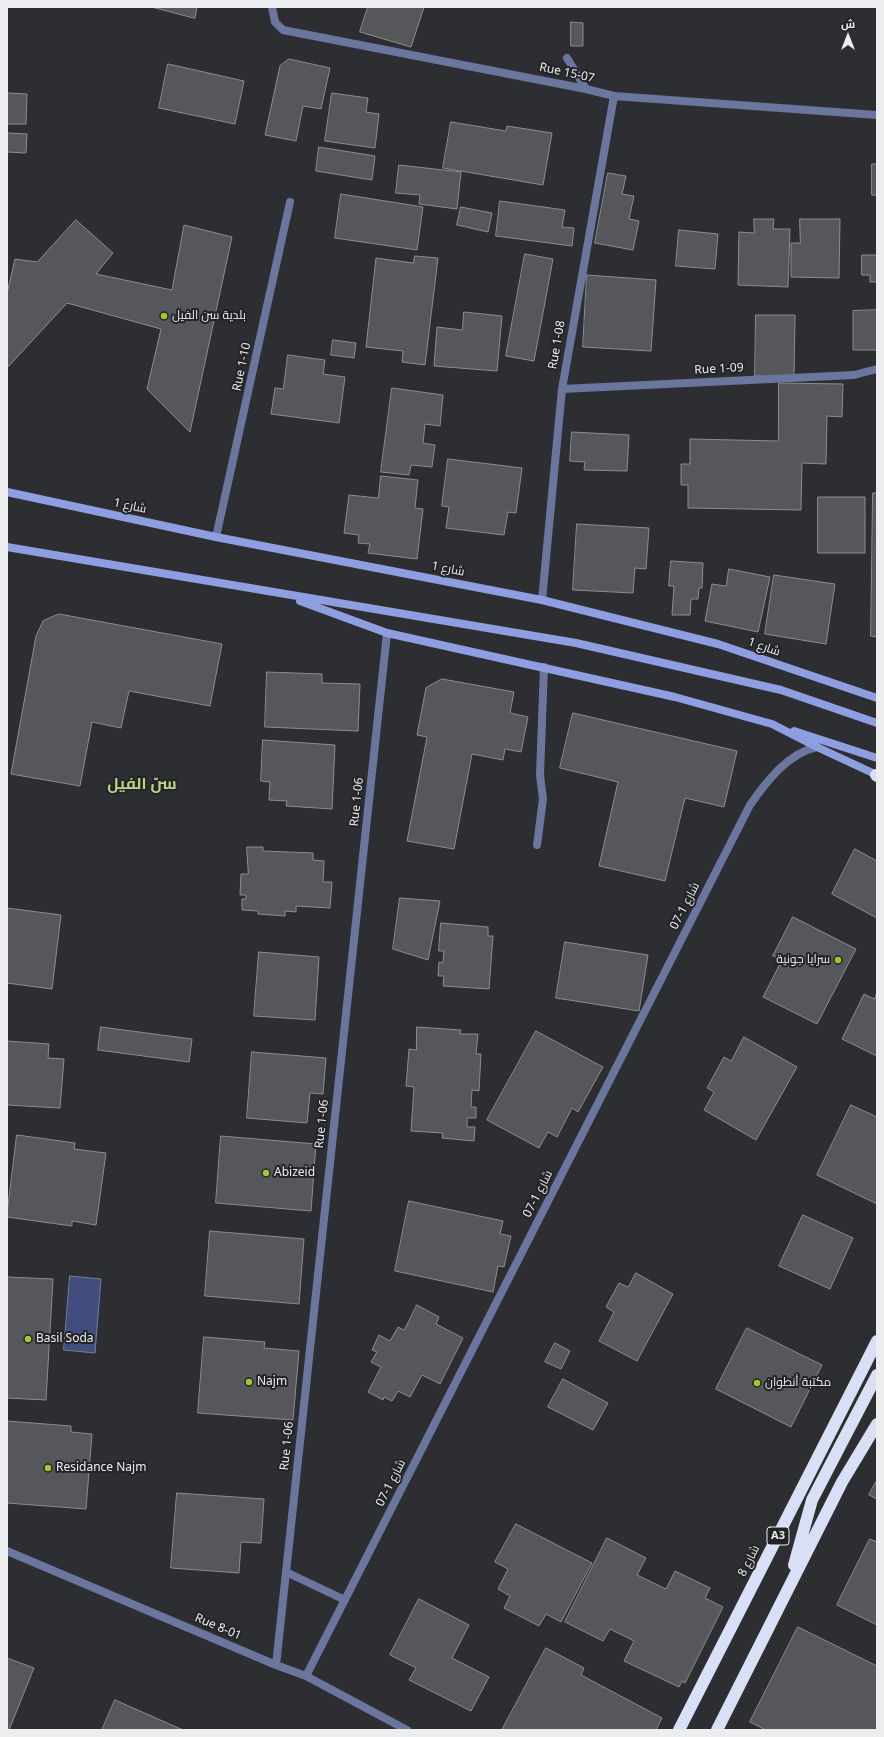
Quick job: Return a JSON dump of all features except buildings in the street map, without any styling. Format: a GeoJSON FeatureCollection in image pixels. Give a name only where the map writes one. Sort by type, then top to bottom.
{"type":"FeatureCollection","features":[{"type":"Feature","properties":{"kind":"highway","name":"شارع 8"},"geometry":{"type":"LineString","coordinates":[[679,1730],[877,1341]]}},
{"type":"Feature","properties":{"kind":"highway","name":"A3"},"geometry":{"type":"LineString","coordinates":[[717,1730],[786,1593],[812,1500],[877,1376]]}},
{"type":"Feature","properties":{"kind":"highway"},"geometry":{"type":"LineString","coordinates":[[786,1593],[842,1482],[877,1424]]}},
{"type":"Feature","properties":{"kind":"main road","name":"شارع 1"},"geometry":{"type":"LineString","coordinates":[[7,492],[216,537],[542,600],[718,644],[877,698]]}},
{"type":"Feature","properties":{"kind":"main road"},"geometry":{"type":"LineString","coordinates":[[7,547],[576,643],[736,679],[817,701],[877,722]]}},
{"type":"Feature","properties":{"kind":"main road"},"geometry":{"type":"LineString","coordinates":[[283,594],[387,633],[675,697],[772,724],[877,758]]}},
{"type":"Feature","properties":{"kind":"main road"},"geometry":{"type":"LineString","coordinates":[[772,724],[817,748],[877,775]]}},
{"type":"Feature","properties":{"kind":"street","name":"Rue 15-07"},"geometry":{"type":"LineString","coordinates":[[272,7],[275,22],[283,30],[586,89],[614,96],[877,115]]}},
{"type":"Feature","properties":{"kind":"street"},"geometry":{"type":"LineString","coordinates":[[567,58],[586,89]]}},
{"type":"Feature","properties":{"kind":"street","name":"Rue 1-08"},"geometry":{"type":"LineString","coordinates":[[542,600],[562,389],[614,96]]}},
{"type":"Feature","properties":{"kind":"street","name":"Rue 1-10"},"geometry":{"type":"LineString","coordinates":[[216,537],[290,202]]}},
{"type":"Feature","properties":{"kind":"street","name":"Rue 1-09"},"geometry":{"type":"LineString","coordinates":[[562,389],[854,375],[877,369]]}},
{"type":"Feature","properties":{"kind":"street","name":"Rue 1-06"},"geometry":{"type":"LineString","coordinates":[[276,1665],[387,633]]}},
{"type":"Feature","properties":{"kind":"street"},"geometry":{"type":"LineString","coordinates":[[537,845],[543,799],[540,776],[544,667]]}},
{"type":"Feature","properties":{"kind":"street","name":"شارع 1-07"},"geometry":{"type":"LineString","coordinates":[[306,1676],[750,805],[768,782],[793,757],[805,750],[817,748]]}},
{"type":"Feature","properties":{"kind":"street","name":"Rue 8-01"},"geometry":{"type":"LineString","coordinates":[[7,1551],[11,1555],[276,1665],[306,1676],[407,1730]]}},
{"type":"Feature","properties":{"kind":"street"},"geometry":{"type":"LineString","coordinates":[[286,1572],[345,1600]]}},
{"type":"Feature","properties":{"kind":"water"},"geometry":{"type":"Polygon","coordinates":[[[70,1276],[101,1279],[95,1353],[64,1350],[70,1276]]]}},
{"type":"Feature","properties":{"kind":"place","name":"بلدية سن الفيل"},"geometry":{"type":"Point","coordinates":[164,316]}},
{"type":"Feature","properties":{"kind":"place","name":"سرايا جونية"},"geometry":{"type":"Point","coordinates":[838,960]}},
{"type":"Feature","properties":{"kind":"place","name":"Abizeid"},"geometry":{"type":"Point","coordinates":[266,1173]}},
{"type":"Feature","properties":{"kind":"place","name":"Basil Soda"},"geometry":{"type":"Point","coordinates":[28,1339]}},
{"type":"Feature","properties":{"kind":"place","name":"Najm"},"geometry":{"type":"Point","coordinates":[249,1382]}},
{"type":"Feature","properties":{"kind":"place","name":"مكتبة أنطوان"},"geometry":{"type":"Point","coordinates":[757,1383]}},
{"type":"Feature","properties":{"kind":"place","name":"Residance Najm"},"geometry":{"type":"Point","coordinates":[48,1468]}},
{"type":"Feature","properties":{"kind":"district","name":"سنّ الفيل"},"geometry":{"type":"Point","coordinates":[142,784]}}]}
